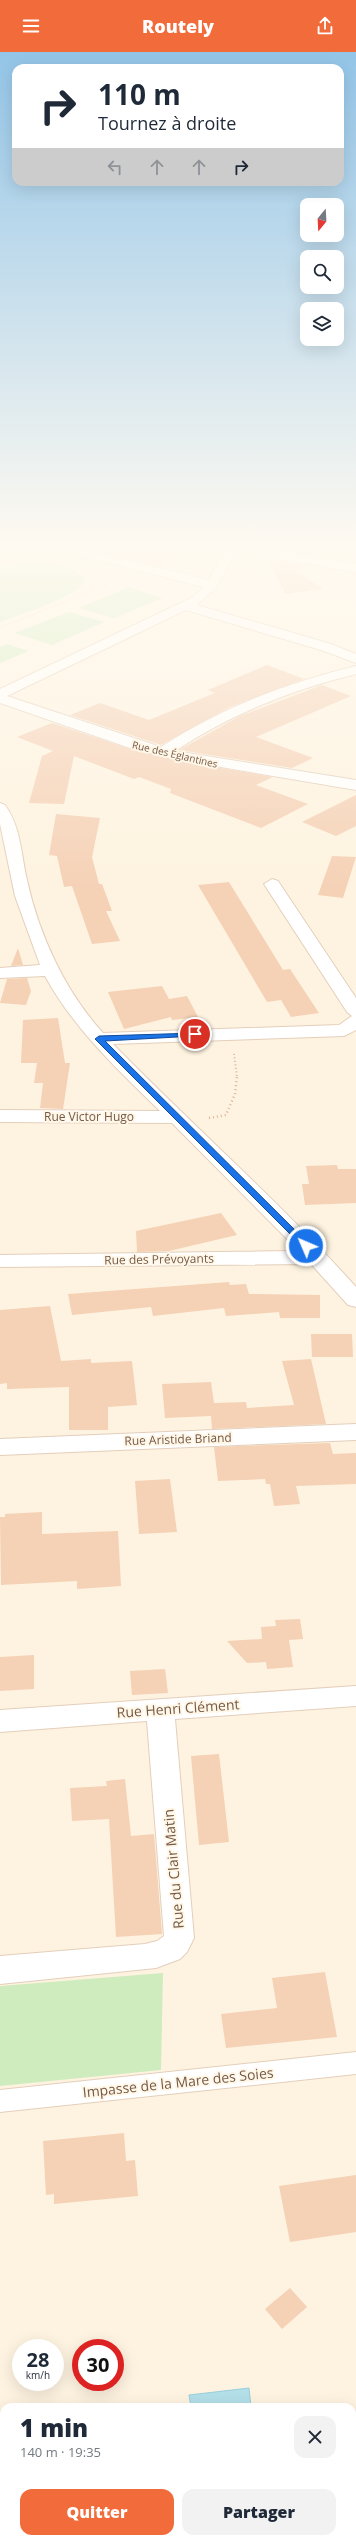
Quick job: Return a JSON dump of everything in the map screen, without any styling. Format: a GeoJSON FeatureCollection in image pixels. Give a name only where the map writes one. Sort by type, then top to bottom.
{"type":"FeatureCollection","features":[{"type":"Feature","properties":{"kind":"street"},"geometry":{"type":"LineString","coordinates":[[0,694],[74,659]]}},
{"type":"Feature","properties":{"kind":"street"},"geometry":{"type":"LineString","coordinates":[[163,752],[212,720],[242,706],[322,677],[356,670]]}},
{"type":"Feature","properties":{"kind":"street","name":"Rue des Églantines"},"geometry":{"type":"LineString","coordinates":[[0,698],[132,744],[163,752],[214,763],[356,785]]}},
{"type":"Feature","properties":{"kind":"street"},"geometry":{"type":"LineString","coordinates":[[0,808],[6,818],[7,846],[34,929],[50,970],[73,1007],[99,1039],[317,1257],[352,1290]]}},
{"type":"Feature","properties":{"kind":"street"},"geometry":{"type":"LineString","coordinates":[[272,884],[356,1012]]}},
{"type":"Feature","properties":{"kind":"street"},"geometry":{"type":"LineString","coordinates":[[0,974],[50,970]]}},
{"type":"Feature","properties":{"kind":"street"},"geometry":{"type":"LineString","coordinates":[[99,1039],[344,1030],[356,1021]]}},
{"type":"Feature","properties":{"kind":"street","name":"Rue Victor Hugo"},"geometry":{"type":"LineString","coordinates":[[0,1116],[180,1120]]}},
{"type":"Feature","properties":{"kind":"street","name":"Rue des Prévoyants"},"geometry":{"type":"LineString","coordinates":[[0,1261],[317,1257]]}},
{"type":"Feature","properties":{"kind":"street","name":"Rue Aristide Briand"},"geometry":{"type":"LineString","coordinates":[[0,1446],[356,1432]]}},
{"type":"Feature","properties":{"kind":"street","name":"Rue Henri Clément"},"geometry":{"type":"LineString","coordinates":[[0,1720],[356,1696]]}},
{"type":"Feature","properties":{"kind":"street","name":"Rue du Clair Matin"},"geometry":{"type":"LineString","coordinates":[[0,1970],[146,1957],[162,1954],[174,1948],[179,1938],[160,1709]]}},
{"type":"Feature","properties":{"kind":"lane","name":"Impasse de la Mare des Soies"},"geometry":{"type":"LineString","coordinates":[[0,2101],[356,2063]]}},
{"type":"Feature","properties":{"kind":"path"},"geometry":{"type":"LineString","coordinates":[[180,1120],[226,1115],[234,1104],[237,1073],[233,1047]]}},
{"type":"Feature","properties":{"kind":"green space"},"geometry":{"type":"Polygon","coordinates":[[[0,659],[9,659],[0,663],[0,659]]]}},
{"type":"Feature","properties":{"kind":"green space"},"geometry":{"type":"Polygon","coordinates":[[[163,1973],[161,2070],[0,2086],[0,1986],[163,1973]]]}},
{"type":"Feature","properties":{"kind":"water"},"geometry":{"type":"Polygon","coordinates":[[[249,2388],[251,2403],[190,2403],[189,2395],[249,2388]]]}},
{"type":"Feature","properties":{"kind":"building"},"geometry":{"type":"Polygon","coordinates":[[[267,665],[304,679],[230,707],[161,745],[70,715],[100,703],[149,720],[215,693],[208,690],[267,665]]]}},
{"type":"Feature","properties":{"kind":"building"},"geometry":{"type":"Polygon","coordinates":[[[322,685],[351,696],[256,737],[313,758],[292,768],[179,750],[240,716],[322,685]]]}},
{"type":"Feature","properties":{"kind":"building"},"geometry":{"type":"Polygon","coordinates":[[[52,723],[127,748],[174,760],[273,777],[256,785],[308,804],[261,828],[170,793],[171,789],[139,777],[134,779],[74,756],[64,804],[29,803],[42,756],[53,751],[17,737],[52,723]]]}},
{"type":"Feature","properties":{"kind":"building"},"geometry":{"type":"Polygon","coordinates":[[[356,795],[356,826],[336,836],[302,822],[356,795]]]}},
{"type":"Feature","properties":{"kind":"building"},"geometry":{"type":"Polygon","coordinates":[[[56,814],[100,818],[92,857],[99,884],[102,884],[112,911],[106,911],[120,941],[92,944],[72,886],[64,887],[57,856],[49,855],[56,814]]]}},
{"type":"Feature","properties":{"kind":"building"},"geometry":{"type":"Polygon","coordinates":[[[332,856],[356,857],[343,898],[318,895],[332,856]]]}},
{"type":"Feature","properties":{"kind":"building"},"geometry":{"type":"Polygon","coordinates":[[[229,882],[283,970],[290,969],[319,1013],[291,1017],[281,1000],[267,1002],[198,885],[229,882]]]}},
{"type":"Feature","properties":{"kind":"building"},"geometry":{"type":"Polygon","coordinates":[[[18,948],[23,965],[11,966],[18,948]]]}},
{"type":"Feature","properties":{"kind":"building"},"geometry":{"type":"Polygon","coordinates":[[[27,978],[31,991],[26,1005],[0,1003],[7,979],[27,978]]]}},
{"type":"Feature","properties":{"kind":"building"},"geometry":{"type":"Polygon","coordinates":[[[162,986],[169,999],[187,996],[198,1017],[172,1020],[171,1017],[124,1029],[108,992],[162,986]]]}},
{"type":"Feature","properties":{"kind":"building"},"geometry":{"type":"Polygon","coordinates":[[[58,1018],[65,1063],[70,1063],[63,1109],[40,1108],[43,1083],[34,1083],[37,1063],[21,1063],[23,1020],[58,1018]]]}},
{"type":"Feature","properties":{"kind":"building"},"geometry":{"type":"Polygon","coordinates":[[[337,1165],[338,1169],[356,1169],[356,1203],[305,1205],[302,1184],[309,1184],[306,1166],[337,1165]]]}},
{"type":"Feature","properties":{"kind":"building"},"geometry":{"type":"Polygon","coordinates":[[[221,1213],[237,1235],[169,1251],[137,1252],[136,1231],[221,1213]]]}},
{"type":"Feature","properties":{"kind":"building"},"geometry":{"type":"Polygon","coordinates":[[[229,1282],[230,1285],[246,1284],[249,1294],[320,1295],[320,1318],[280,1318],[279,1312],[226,1316],[224,1308],[153,1316],[151,1307],[72,1315],[68,1294],[229,1282]]]}},
{"type":"Feature","properties":{"kind":"building"},"geometry":{"type":"Polygon","coordinates":[[[50,1306],[61,1361],[91,1359],[91,1363],[132,1361],[137,1405],[108,1407],[108,1430],[69,1430],[69,1387],[7,1389],[7,1383],[0,1384],[0,1310],[50,1306]]]}},
{"type":"Feature","properties":{"kind":"building"},"geometry":{"type":"Polygon","coordinates":[[[311,1334],[352,1334],[353,1357],[312,1357],[311,1334]]]}},
{"type":"Feature","properties":{"kind":"building"},"geometry":{"type":"Polygon","coordinates":[[[311,1359],[326,1424],[212,1429],[211,1416],[165,1418],[162,1384],[211,1382],[214,1403],[246,1402],[247,1408],[294,1405],[282,1361],[311,1359]]]}},
{"type":"Feature","properties":{"kind":"building"},"geometry":{"type":"Polygon","coordinates":[[[330,1443],[333,1454],[356,1453],[356,1484],[296,1486],[300,1504],[274,1506],[270,1484],[266,1484],[265,1479],[218,1481],[214,1447],[330,1443]]]}},
{"type":"Feature","properties":{"kind":"building"},"geometry":{"type":"Polygon","coordinates":[[[170,1479],[177,1532],[139,1534],[135,1481],[170,1479]]]}},
{"type":"Feature","properties":{"kind":"building"},"geometry":{"type":"Polygon","coordinates":[[[42,1512],[42,1534],[118,1531],[121,1586],[77,1589],[77,1581],[1,1585],[0,1517],[5,1517],[5,1514],[42,1512]]]}},
{"type":"Feature","properties":{"kind":"building"},"geometry":{"type":"Polygon","coordinates":[[[300,1619],[303,1639],[289,1640],[293,1667],[267,1669],[266,1662],[247,1663],[227,1641],[262,1639],[261,1627],[276,1626],[275,1620],[300,1619]]]}},
{"type":"Feature","properties":{"kind":"building"},"geometry":{"type":"Polygon","coordinates":[[[34,1655],[34,1689],[0,1691],[0,1657],[34,1655]]]}},
{"type":"Feature","properties":{"kind":"building"},"geometry":{"type":"Polygon","coordinates":[[[165,1669],[168,1693],[132,1695],[130,1671],[165,1669]]]}},
{"type":"Feature","properties":{"kind":"building"},"geometry":{"type":"Polygon","coordinates":[[[219,1754],[229,1842],[199,1845],[191,1756],[219,1754]]]}},
{"type":"Feature","properties":{"kind":"building"},"geometry":{"type":"Polygon","coordinates":[[[125,1779],[131,1836],[154,1834],[162,1934],[116,1937],[109,1819],[72,1821],[70,1788],[107,1786],[106,1781],[125,1779]]]}},
{"type":"Feature","properties":{"kind":"building"},"geometry":{"type":"Polygon","coordinates":[[[325,1972],[337,2037],[226,2048],[221,2014],[277,2008],[272,1978],[325,1972]]]}},
{"type":"Feature","properties":{"kind":"building"},"geometry":{"type":"Polygon","coordinates":[[[124,2133],[126,2161],[135,2160],[138,2196],[54,2204],[54,2194],[46,2195],[43,2141],[124,2133]]]}},
{"type":"Feature","properties":{"kind":"building"},"geometry":{"type":"Polygon","coordinates":[[[356,2175],[356,2232],[290,2242],[279,2186],[356,2175]]]}},
{"type":"Feature","properties":{"kind":"building"},"geometry":{"type":"Polygon","coordinates":[[[290,2288],[307,2307],[282,2329],[265,2309],[290,2288]]]}},
{"type":"Feature","properties":{"kind":"route"},"geometry":{"type":"LineString","coordinates":[[195,1034],[120,1036],[99,1039],[306,1246]]}}]}
